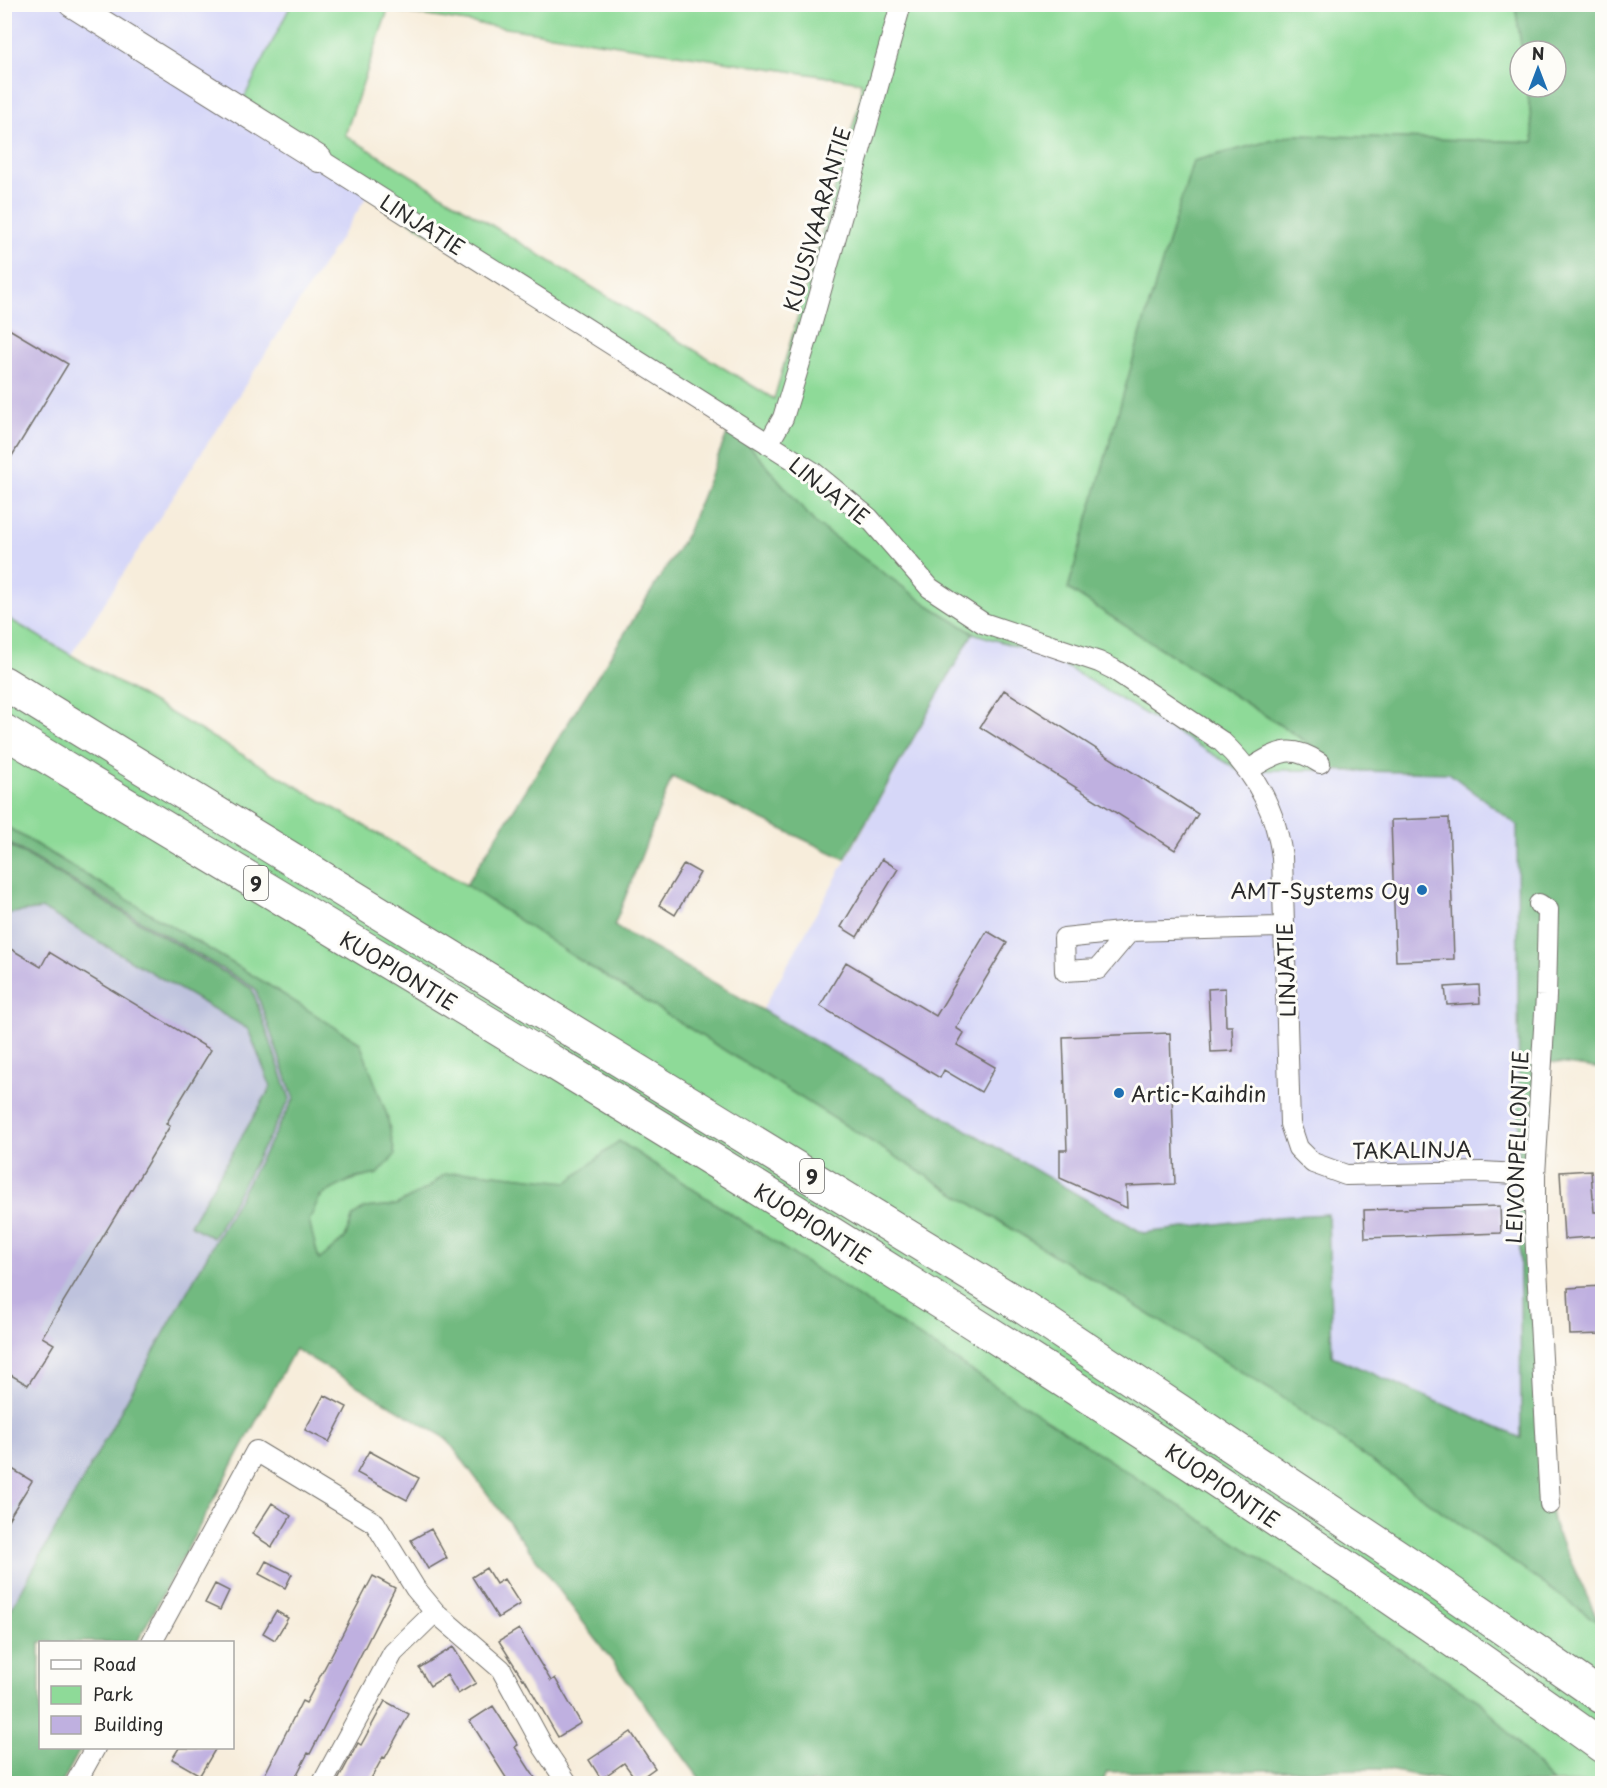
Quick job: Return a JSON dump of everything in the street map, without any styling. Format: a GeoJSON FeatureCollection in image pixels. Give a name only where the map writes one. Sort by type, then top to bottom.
{"type":"FeatureCollection","features":[{"type":"Feature","properties":{"kind":"highway","name":"KUOPIONTIE"},"geometry":{"type":"LineString","coordinates":[[4,683],[1023,1307],[1423,1573],[1602,1697]]}},
{"type":"Feature","properties":{"kind":"highway","name":"KUOPIONTIE"},"geometry":{"type":"LineString","coordinates":[[4,731],[686,1144],[1005,1342],[1401,1604],[1602,1746]]}},
{"type":"Feature","properties":{"kind":"street","name":"LINJATIE"},"geometry":{"type":"LineString","coordinates":[[72,4],[813,472],[869,518],[930,588],[983,623],[1113,669],[1221,741],[1248,770],[1269,806],[1280,839],[1290,1124],[1298,1148]]}},
{"type":"Feature","properties":{"kind":"street","name":"KUUSIVAARANTIE"},"geometry":{"type":"LineString","coordinates":[[768,444],[783,418],[809,333],[901,4]]}},
{"type":"Feature","properties":{"kind":"street"},"geometry":{"type":"LineString","coordinates":[[1248,770],[1277,753],[1288,751],[1299,751],[1320,763]]}},
{"type":"Feature","properties":{"kind":"street","name":"LEIVONPELLONTIE"},"geometry":{"type":"LineString","coordinates":[[1539,904],[1548,910],[1546,996],[1535,1175],[1535,1230],[1550,1504]]}},
{"type":"Feature","properties":{"kind":"street"},"geometry":{"type":"LineString","coordinates":[[1130,931],[1283,927]]}},
{"type":"Feature","properties":{"kind":"street","name":"TAKALINJA"},"geometry":{"type":"LineString","coordinates":[[1298,1148],[1313,1163],[1346,1175],[1482,1172],[1535,1175]]}},
{"type":"Feature","properties":{"kind":"street"},"geometry":{"type":"LineString","coordinates":[[153,1641],[256,1451],[375,1523],[415,1588],[435,1612],[501,1669],[544,1748],[568,1784]]}},
{"type":"Feature","properties":{"kind":"street"},"geometry":{"type":"LineString","coordinates":[[322,1784],[393,1653],[435,1612]]}},
{"type":"Feature","properties":{"kind":"street"},"geometry":{"type":"LineString","coordinates":[[75,1784],[94,1749]]}},
{"type":"Feature","properties":{"kind":"shaded area"},"geometry":{"type":"Polygon","coordinates":[[[4,5],[291,5],[238,112],[368,195],[70,656],[5,616],[4,5]]]}},
{"type":"Feature","properties":{"kind":"shaded area"},"geometry":{"type":"Polygon","coordinates":[[[973,633],[1050,657],[1239,770],[1449,773],[1517,825],[1521,1439],[1331,1356],[1328,1214],[1275,1217],[1143,1233],[762,1010],[973,633]]]}},
{"type":"Feature","properties":{"kind":"shaded area"},"geometry":{"type":"Polygon","coordinates":[[[5,841],[255,988],[294,1099],[5,1620],[5,914],[43,909],[248,1029],[271,1087],[190,1225],[290,1099],[252,989],[5,841]]]}},
{"type":"Feature","properties":{"kind":"green space"},"geometry":{"type":"Polygon","coordinates":[[[1515,4],[1520,39],[1508,39],[1508,99],[1529,99],[1534,142],[1293,135],[1193,161],[1068,589],[1319,750],[1318,770],[1239,770],[1050,657],[973,633],[928,605],[816,524],[731,424],[237,112],[291,5],[1515,4]],[[388,10],[345,135],[774,399],[860,101],[861,82],[388,10]]]}},
{"type":"Feature","properties":{"kind":"green space"},"geometry":{"type":"Polygon","coordinates":[[[1515,5],[1602,5],[1602,1069],[1543,1061],[1535,1175],[1550,1504],[1554,1526],[1600,1624],[1279,1395],[573,956],[466,885],[686,536],[731,424],[816,524],[928,605],[973,633],[845,859],[672,777],[614,926],[1143,1233],[1275,1217],[1328,1214],[1332,1356],[1521,1438],[1517,825],[1449,773],[1318,770],[1319,750],[1068,589],[1143,325],[1193,161],[1293,135],[1534,142],[1529,99],[1568,99],[1568,39],[1520,39],[1515,5]]]}},
{"type":"Feature","properties":{"kind":"green space"},"geometry":{"type":"Polygon","coordinates":[[[4,616],[466,885],[573,956],[1279,1395],[1600,1624],[1602,1626],[1602,1783],[1553,1783],[1482,1703],[568,1183],[476,1172],[445,1174],[428,1188],[396,1205],[365,1208],[353,1216],[345,1238],[319,1261],[309,1224],[318,1200],[345,1182],[378,1174],[360,1043],[5,828],[4,616]]]}},
{"type":"Feature","properties":{"kind":"green space"},"geometry":{"type":"Polygon","coordinates":[[[4,825],[360,1043],[387,1115],[395,1155],[378,1174],[352,1179],[320,1196],[309,1221],[319,1260],[345,1238],[353,1216],[365,1208],[396,1205],[428,1188],[445,1174],[476,1172],[568,1182],[619,1141],[1482,1703],[1553,1783],[1461,1783],[1382,1769],[1107,1772],[1102,1784],[703,1783],[446,1438],[295,1349],[138,1641],[39,1641],[39,1749],[80,1749],[62,1783],[5,1783],[5,1620],[294,1099],[255,988],[5,841],[4,825]]]}},
{"type":"Feature","properties":{"kind":"green space"},"geometry":{"type":"Polygon","coordinates":[[[5,843],[252,989],[290,1099],[213,1238],[190,1225],[271,1087],[248,1029],[43,909],[5,914],[5,843]]]}},
{"type":"Feature","properties":{"kind":"building"},"geometry":{"type":"Polygon","coordinates":[[[4,326],[68,364],[4,469],[4,326]]]}},
{"type":"Feature","properties":{"kind":"building"},"geometry":{"type":"Polygon","coordinates":[[[1004,690],[1198,814],[1175,850],[980,727],[1004,690]]]}},
{"type":"Feature","properties":{"kind":"building","name":"AMT-Systems Oy"},"geometry":{"type":"Polygon","coordinates":[[[1449,818],[1454,959],[1396,961],[1391,820],[1449,818]]]}},
{"type":"Feature","properties":{"kind":"building"},"geometry":{"type":"Polygon","coordinates":[[[882,859],[898,869],[857,937],[841,927],[882,859]]]}},
{"type":"Feature","properties":{"kind":"building"},"geometry":{"type":"Polygon","coordinates":[[[684,864],[700,873],[675,915],[659,905],[684,864]]]}},
{"type":"Feature","properties":{"kind":"building"},"geometry":{"type":"Polygon","coordinates":[[[987,931],[1007,943],[956,1028],[964,1033],[957,1045],[995,1067],[981,1092],[944,1070],[940,1078],[820,1006],[846,962],[936,1016],[987,931]]]}},
{"type":"Feature","properties":{"kind":"building"},"geometry":{"type":"Polygon","coordinates":[[[4,945],[41,967],[49,952],[211,1050],[166,1124],[170,1126],[42,1337],[54,1344],[28,1385],[4,1371],[4,945]]]}},
{"type":"Feature","properties":{"kind":"building"},"geometry":{"type":"Polygon","coordinates":[[[1479,985],[1480,1003],[1447,1005],[1445,987],[1479,985]]]}},
{"type":"Feature","properties":{"kind":"building"},"geometry":{"type":"Polygon","coordinates":[[[1225,988],[1226,1026],[1232,1026],[1233,1051],[1211,1052],[1208,989],[1225,988]]]}},
{"type":"Feature","properties":{"kind":"building","name":"Artic-Kaihdin"},"geometry":{"type":"Polygon","coordinates":[[[1170,1033],[1175,1184],[1126,1186],[1127,1208],[1060,1178],[1060,1150],[1067,1150],[1063,1037],[1170,1033]]]}},
{"type":"Feature","properties":{"kind":"building"},"geometry":{"type":"Polygon","coordinates":[[[1591,1170],[1594,1212],[1602,1212],[1602,1236],[1564,1239],[1560,1172],[1591,1170]]]}},
{"type":"Feature","properties":{"kind":"building"},"geometry":{"type":"Polygon","coordinates":[[[1500,1206],[1501,1233],[1365,1238],[1364,1210],[1500,1206]]]}},
{"type":"Feature","properties":{"kind":"building"},"geometry":{"type":"Polygon","coordinates":[[[1602,1286],[1602,1334],[1570,1335],[1568,1288],[1602,1286]]]}},
{"type":"Feature","properties":{"kind":"building"},"geometry":{"type":"Polygon","coordinates":[[[324,1395],[347,1407],[329,1442],[305,1430],[324,1395]]]}},
{"type":"Feature","properties":{"kind":"building"},"geometry":{"type":"Polygon","coordinates":[[[369,1451],[419,1478],[407,1500],[357,1473],[369,1451]]]}},
{"type":"Feature","properties":{"kind":"building"},"geometry":{"type":"Polygon","coordinates":[[[4,1464],[32,1481],[4,1526],[4,1464]]]}},
{"type":"Feature","properties":{"kind":"building"},"geometry":{"type":"Polygon","coordinates":[[[272,1503],[291,1516],[272,1547],[252,1534],[272,1503]]]}},
{"type":"Feature","properties":{"kind":"building"},"geometry":{"type":"Polygon","coordinates":[[[431,1529],[447,1558],[428,1569],[411,1540],[431,1529]]]}},
{"type":"Feature","properties":{"kind":"building"},"geometry":{"type":"Polygon","coordinates":[[[266,1561],[292,1574],[285,1588],[259,1574],[266,1561]]]}},
{"type":"Feature","properties":{"kind":"building"},"geometry":{"type":"Polygon","coordinates":[[[486,1568],[496,1584],[504,1579],[520,1604],[498,1618],[472,1577],[486,1568]]]}},
{"type":"Feature","properties":{"kind":"building"},"geometry":{"type":"Polygon","coordinates":[[[373,1576],[395,1588],[310,1754],[308,1753],[292,1784],[260,1784],[302,1701],[306,1703],[373,1576]]]}},
{"type":"Feature","properties":{"kind":"building"},"geometry":{"type":"Polygon","coordinates":[[[215,1584],[229,1591],[220,1610],[205,1603],[215,1584]]]}},
{"type":"Feature","properties":{"kind":"building"},"geometry":{"type":"Polygon","coordinates":[[[276,1611],[288,1618],[275,1640],[263,1633],[276,1611]]]}},
{"type":"Feature","properties":{"kind":"building"},"geometry":{"type":"Polygon","coordinates":[[[519,1629],[551,1681],[555,1678],[581,1723],[558,1737],[524,1678],[499,1641],[519,1629]]]}},
{"type":"Feature","properties":{"kind":"building"},"geometry":{"type":"Polygon","coordinates":[[[453,1647],[476,1683],[458,1694],[447,1675],[430,1686],[419,1668],[453,1647]]]}},
{"type":"Feature","properties":{"kind":"building"},"geometry":{"type":"Polygon","coordinates":[[[385,1701],[409,1714],[385,1758],[383,1757],[368,1784],[336,1784],[358,1743],[361,1745],[385,1701]]]}},
{"type":"Feature","properties":{"kind":"building"},"geometry":{"type":"Polygon","coordinates":[[[493,1706],[518,1745],[515,1747],[539,1784],[510,1784],[470,1721],[493,1706]]]}},
{"type":"Feature","properties":{"kind":"building"},"geometry":{"type":"Polygon","coordinates":[[[631,1732],[655,1768],[637,1781],[624,1763],[601,1779],[589,1760],[631,1732]]]}},
{"type":"Feature","properties":{"kind":"building"},"geometry":{"type":"Polygon","coordinates":[[[178,1749],[215,1749],[200,1775],[172,1759],[178,1749]]]}},
{"type":"Feature","properties":{"kind":"place","name":"AMT-Systems Oy"},"geometry":{"type":"Point","coordinates":[1422,890]}},
{"type":"Feature","properties":{"kind":"place","name":"Artic-Kaihdin"},"geometry":{"type":"Point","coordinates":[1119,1093]}}]}
